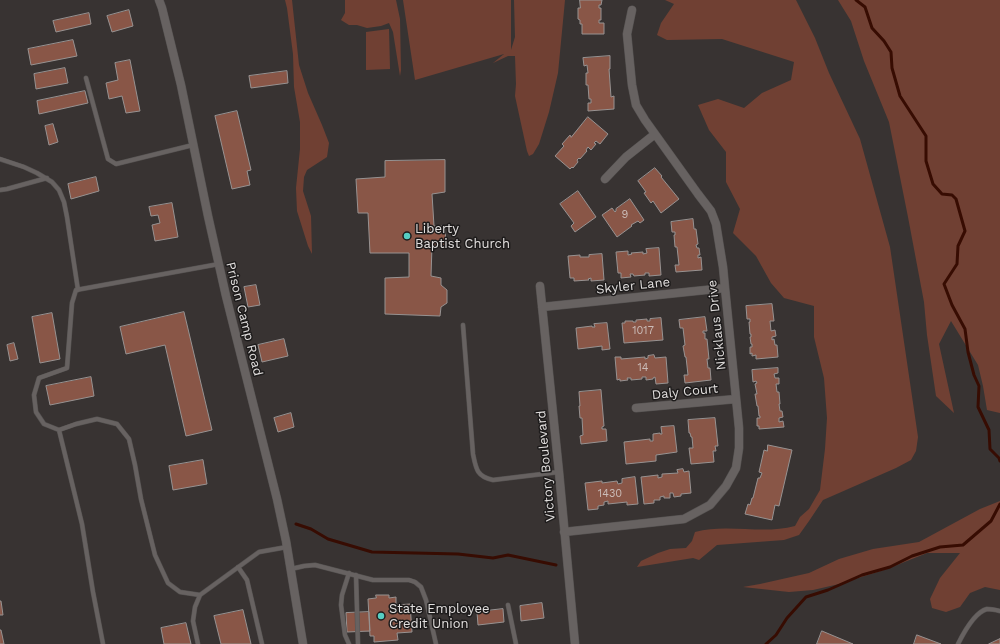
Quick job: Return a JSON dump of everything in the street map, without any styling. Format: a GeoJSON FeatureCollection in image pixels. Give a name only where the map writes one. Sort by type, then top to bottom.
{"type":"FeatureCollection","features":[{"type":"Feature","properties":{"kind":"street","name":"Prison Camp Road"},"geometry":{"type":"LineString","coordinates":[[159,0],[179,77],[219,264],[242,362],[277,499],[291,569],[303,644]]}},
{"type":"Feature","properties":{"kind":"street","name":"Nicklaus Drive"},"geometry":{"type":"LineString","coordinates":[[564,532],[684,519],[710,505],[726,486],[736,468],[740,448],[723,267],[716,224],[711,211],[644,120],[636,105],[632,85],[627,34],[632,10]]}},
{"type":"Feature","properties":{"kind":"street"},"geometry":{"type":"LineString","coordinates":[[605,179],[626,157],[655,134]]}},
{"type":"Feature","properties":{"kind":"street","name":"Victory Boulevard"},"geometry":{"type":"LineString","coordinates":[[540,286],[575,644]]}},
{"type":"Feature","properties":{"kind":"street","name":"Skyler Lane"},"geometry":{"type":"LineString","coordinates":[[542,307],[725,288]]}},
{"type":"Feature","properties":{"kind":"street","name":"Daly Court"},"geometry":{"type":"LineString","coordinates":[[636,408],[736,398]]}},
{"type":"Feature","properties":{"kind":"lane"},"geometry":{"type":"LineString","coordinates":[[86,78],[108,159],[116,164],[193,145]]}},
{"type":"Feature","properties":{"kind":"lane"},"geometry":{"type":"LineString","coordinates":[[0,159],[24,167],[47,178],[59,190],[64,202],[78,290]]}},
{"type":"Feature","properties":{"kind":"lane"},"geometry":{"type":"LineString","coordinates":[[0,190],[47,178]]}},
{"type":"Feature","properties":{"kind":"lane"},"geometry":{"type":"LineString","coordinates":[[200,595],[180,592],[168,583],[155,555],[141,499],[129,439],[117,424],[97,419],[59,430],[44,424],[36,412],[34,395],[39,378],[67,368],[72,303],[76,290],[219,264]]}},
{"type":"Feature","properties":{"kind":"lane"},"geometry":{"type":"LineString","coordinates":[[463,326],[474,454],[478,472],[487,479],[493,480],[559,472]]}},
{"type":"Feature","properties":{"kind":"lane"},"geometry":{"type":"LineString","coordinates":[[59,430],[82,524],[103,644]]}},
{"type":"Feature","properties":{"kind":"lane"},"geometry":{"type":"LineString","coordinates":[[198,644],[193,621],[195,607],[200,595],[259,552],[287,547]]}},
{"type":"Feature","properties":{"kind":"lane"},"geometry":{"type":"LineString","coordinates":[[291,569],[315,565],[373,580],[409,580],[415,582],[421,587],[426,600],[436,644]]}},
{"type":"Feature","properties":{"kind":"lane"},"geometry":{"type":"LineString","coordinates":[[238,567],[247,580],[262,644]]}},
{"type":"Feature","properties":{"kind":"lane"},"geometry":{"type":"LineString","coordinates":[[349,573],[342,595],[341,605],[345,635],[349,644]]}},
{"type":"Feature","properties":{"kind":"lane"},"geometry":{"type":"LineString","coordinates":[[356,575],[358,644]]}},
{"type":"Feature","properties":{"kind":"lane"},"geometry":{"type":"LineString","coordinates":[[508,605],[516,644]]}},
{"type":"Feature","properties":{"kind":"lane"},"geometry":{"type":"LineString","coordinates":[[958,644],[963,634],[978,614],[987,609],[1000,611]]}},
{"type":"Feature","properties":{"kind":"shaded area"},"geometry":{"type":"Polygon","coordinates":[[[285,0],[292,0],[299,65],[308,93],[329,143],[327,157],[307,170],[304,177],[303,191],[311,216],[312,254],[297,211],[296,188],[300,149],[300,122],[294,87],[293,54],[285,0]]]}},
{"type":"Feature","properties":{"kind":"shaded area"},"geometry":{"type":"Polygon","coordinates":[[[345,0],[396,0],[400,19],[400,76],[393,32],[389,23],[367,28],[357,25],[349,25],[341,20],[345,13],[345,0]]]}},
{"type":"Feature","properties":{"kind":"shaded area"},"geometry":{"type":"Polygon","coordinates":[[[403,0],[511,0],[511,50],[515,37],[514,0],[565,0],[558,73],[549,112],[539,144],[533,154],[529,156],[527,151],[515,96],[515,56],[508,56],[493,63],[504,54],[415,80],[403,0]]]}},
{"type":"Feature","properties":{"kind":"shaded area"},"geometry":{"type":"Polygon","coordinates":[[[665,0],[796,0],[815,38],[829,73],[860,139],[890,247],[918,437],[916,451],[911,460],[823,500],[799,535],[784,540],[717,545],[699,560],[693,558],[637,567],[641,561],[658,553],[670,549],[686,548],[692,541],[695,532],[720,529],[770,529],[795,526],[800,517],[809,509],[820,490],[827,418],[824,378],[814,337],[814,306],[784,298],[771,283],[756,256],[733,233],[740,209],[726,182],[726,152],[709,130],[698,105],[718,99],[744,108],[762,93],[791,80],[794,62],[722,39],[667,40],[657,35],[661,23],[674,4],[665,0]]]}},
{"type":"Feature","properties":{"kind":"shaded area"},"geometry":{"type":"Polygon","coordinates":[[[838,0],[1000,0],[1000,413],[987,410],[978,365],[951,321],[939,344],[954,413],[936,396],[927,335],[924,302],[889,122],[864,61],[851,21],[838,0]]]}},
{"type":"Feature","properties":{"kind":"shaded area"},"geometry":{"type":"Polygon","coordinates":[[[389,29],[390,69],[366,70],[366,32],[389,29]]]}},
{"type":"Feature","properties":{"kind":"shaded area"},"geometry":{"type":"Polygon","coordinates":[[[1000,501],[1000,590],[985,587],[970,593],[960,607],[946,612],[932,608],[930,599],[940,578],[960,553],[927,553],[887,569],[839,584],[813,590],[789,592],[743,587],[809,573],[839,559],[873,549],[919,542],[980,509],[1000,501]]]}},
{"type":"Feature","properties":{"kind":"building"},"geometry":{"type":"Polygon","coordinates":[[[580,0],[602,0],[601,5],[599,5],[599,8],[601,8],[601,20],[599,20],[599,23],[604,23],[604,34],[582,34],[582,24],[580,24],[580,20],[578,19],[580,0]]]}},
{"type":"Feature","properties":{"kind":"building"},"geometry":{"type":"Polygon","coordinates":[[[129,10],[133,26],[112,32],[107,16],[129,10]]]}},
{"type":"Feature","properties":{"kind":"building"},"geometry":{"type":"Polygon","coordinates":[[[89,13],[91,24],[56,32],[53,21],[89,13]]]}},
{"type":"Feature","properties":{"kind":"building"},"geometry":{"type":"Polygon","coordinates":[[[73,40],[77,56],[31,65],[28,49],[73,40]]]}},
{"type":"Feature","properties":{"kind":"building"},"geometry":{"type":"Polygon","coordinates":[[[610,56],[609,69],[611,97],[614,96],[614,109],[588,111],[588,103],[591,103],[591,99],[589,99],[588,85],[586,85],[586,73],[588,73],[587,65],[584,66],[583,58],[610,56]]]}},
{"type":"Feature","properties":{"kind":"building"},"geometry":{"type":"Polygon","coordinates":[[[130,60],[140,111],[126,113],[122,96],[109,99],[106,83],[118,80],[115,63],[130,60]]]}},
{"type":"Feature","properties":{"kind":"building"},"geometry":{"type":"Polygon","coordinates":[[[65,68],[68,83],[36,89],[34,74],[65,68]]]}},
{"type":"Feature","properties":{"kind":"building"},"geometry":{"type":"Polygon","coordinates":[[[287,71],[288,83],[251,88],[249,76],[287,71]]]}},
{"type":"Feature","properties":{"kind":"building"},"geometry":{"type":"Polygon","coordinates":[[[85,91],[88,103],[39,114],[37,101],[85,91]]]}},
{"type":"Feature","properties":{"kind":"building"},"geometry":{"type":"Polygon","coordinates":[[[237,111],[251,170],[247,171],[250,185],[232,189],[215,116],[237,111]]]}},
{"type":"Feature","properties":{"kind":"building"},"geometry":{"type":"Polygon","coordinates":[[[588,117],[608,134],[600,144],[596,141],[594,143],[596,144],[591,150],[588,147],[586,150],[587,151],[580,159],[579,158],[577,160],[578,162],[573,168],[572,167],[570,169],[555,156],[564,146],[562,144],[570,135],[571,137],[588,117]]]}},
{"type":"Feature","properties":{"kind":"building"},"geometry":{"type":"Polygon","coordinates":[[[53,124],[58,142],[49,145],[45,126],[53,124]]]}},
{"type":"Feature","properties":{"kind":"building","name":"Liberty Baptist Church"},"geometry":{"type":"Polygon","coordinates":[[[445,160],[445,192],[432,194],[434,226],[445,226],[446,246],[432,246],[431,276],[441,278],[441,285],[447,290],[447,303],[441,307],[440,316],[385,314],[385,278],[409,277],[409,253],[370,253],[368,213],[358,213],[356,179],[385,177],[385,161],[445,160]]]}},
{"type":"Feature","properties":{"kind":"building"},"geometry":{"type":"Polygon","coordinates":[[[655,168],[679,199],[661,213],[653,201],[651,203],[644,193],[646,192],[638,181],[655,168]]]}},
{"type":"Feature","properties":{"kind":"building"},"geometry":{"type":"Polygon","coordinates":[[[96,177],[99,191],[71,199],[68,184],[96,177]]]}},
{"type":"Feature","properties":{"kind":"building"},"geometry":{"type":"Polygon","coordinates":[[[578,191],[596,217],[575,232],[571,226],[574,223],[560,204],[578,191]]]}},
{"type":"Feature","properties":{"kind":"building"},"geometry":{"type":"Polygon","coordinates":[[[630,199],[644,220],[640,223],[638,221],[631,225],[632,226],[617,237],[602,215],[612,208],[615,212],[616,209],[630,199]]]}},
{"type":"Feature","properties":{"kind":"building"},"geometry":{"type":"Polygon","coordinates":[[[172,203],[178,237],[155,241],[152,225],[160,223],[158,215],[151,216],[149,207],[172,203]]]}},
{"type":"Feature","properties":{"kind":"building"},"geometry":{"type":"Polygon","coordinates":[[[693,219],[698,244],[696,245],[697,248],[699,248],[700,255],[698,255],[698,258],[701,257],[702,270],[676,272],[675,265],[679,265],[677,247],[675,247],[675,232],[672,232],[671,222],[693,219]]]}},
{"type":"Feature","properties":{"kind":"building"},"geometry":{"type":"Polygon","coordinates":[[[659,248],[661,275],[649,276],[649,273],[645,273],[645,275],[634,276],[633,274],[630,274],[631,277],[621,278],[621,273],[618,273],[616,252],[628,251],[628,255],[632,254],[631,253],[643,252],[643,254],[647,253],[646,249],[659,248]]]}},
{"type":"Feature","properties":{"kind":"building"},"geometry":{"type":"Polygon","coordinates":[[[602,254],[604,280],[591,281],[591,278],[588,279],[589,280],[574,281],[574,278],[570,278],[568,256],[580,255],[580,257],[589,257],[589,255],[602,254]]]}},
{"type":"Feature","properties":{"kind":"building"},"geometry":{"type":"Polygon","coordinates":[[[256,285],[260,305],[248,307],[244,287],[256,285]]]}},
{"type":"Feature","properties":{"kind":"building"},"geometry":{"type":"Polygon","coordinates":[[[772,304],[774,321],[770,321],[771,331],[775,330],[776,336],[772,337],[772,340],[774,339],[775,345],[777,345],[778,357],[756,359],[756,355],[752,356],[752,353],[750,354],[750,347],[752,347],[752,344],[750,337],[750,319],[747,319],[746,306],[772,304]]]}},
{"type":"Feature","properties":{"kind":"building"},"geometry":{"type":"Polygon","coordinates":[[[184,312],[212,430],[186,436],[165,345],[126,354],[120,327],[184,312]]]}},
{"type":"Feature","properties":{"kind":"building"},"geometry":{"type":"Polygon","coordinates":[[[52,313],[60,359],[40,363],[32,317],[52,313]]]}},
{"type":"Feature","properties":{"kind":"building"},"geometry":{"type":"Polygon","coordinates":[[[705,317],[707,331],[703,331],[703,333],[705,333],[705,339],[707,339],[709,359],[707,359],[708,368],[710,368],[711,380],[685,383],[684,375],[688,375],[683,346],[685,345],[683,328],[680,328],[679,320],[705,317]]]}},
{"type":"Feature","properties":{"kind":"building"},"geometry":{"type":"Polygon","coordinates":[[[661,318],[663,340],[624,343],[622,323],[625,323],[625,321],[636,322],[636,320],[647,319],[647,321],[650,321],[650,319],[661,318]]]}},
{"type":"Feature","properties":{"kind":"building"},"geometry":{"type":"Polygon","coordinates":[[[607,323],[610,349],[602,350],[602,346],[578,349],[576,328],[595,327],[594,324],[607,323]]]}},
{"type":"Feature","properties":{"kind":"building"},"geometry":{"type":"Polygon","coordinates":[[[284,339],[288,356],[262,362],[258,345],[284,339]]]}},
{"type":"Feature","properties":{"kind":"building"},"geometry":{"type":"Polygon","coordinates":[[[14,343],[18,359],[10,361],[7,345],[14,343]]]}},
{"type":"Feature","properties":{"kind":"building"},"geometry":{"type":"Polygon","coordinates":[[[654,355],[655,358],[666,357],[668,383],[656,384],[655,377],[653,379],[646,380],[646,377],[642,377],[642,379],[631,380],[631,378],[627,378],[628,380],[617,380],[615,357],[621,357],[621,359],[645,357],[645,359],[648,358],[648,356],[654,355]]]}},
{"type":"Feature","properties":{"kind":"building"},"geometry":{"type":"Polygon","coordinates":[[[778,368],[778,373],[774,374],[775,378],[779,378],[779,384],[776,384],[777,392],[779,392],[780,411],[782,411],[783,417],[779,418],[779,422],[783,421],[784,427],[759,429],[759,426],[757,426],[757,418],[760,418],[760,416],[755,394],[757,394],[755,384],[757,383],[756,381],[753,382],[752,370],[778,368]]]}},
{"type":"Feature","properties":{"kind":"building"},"geometry":{"type":"Polygon","coordinates":[[[91,377],[94,396],[50,405],[46,386],[91,377]]]}},
{"type":"Feature","properties":{"kind":"building"},"geometry":{"type":"Polygon","coordinates":[[[601,390],[604,426],[602,429],[606,429],[607,441],[581,444],[580,436],[583,435],[582,418],[580,418],[579,392],[601,390]]]}},
{"type":"Feature","properties":{"kind":"building"},"geometry":{"type":"Polygon","coordinates":[[[291,413],[294,427],[278,432],[274,418],[291,413]]]}},
{"type":"Feature","properties":{"kind":"building"},"geometry":{"type":"Polygon","coordinates":[[[715,418],[718,446],[715,446],[716,451],[713,451],[714,462],[691,464],[689,448],[693,448],[692,437],[689,433],[688,420],[715,418]]]}},
{"type":"Feature","properties":{"kind":"building"},"geometry":{"type":"Polygon","coordinates":[[[674,426],[677,452],[656,455],[656,461],[626,464],[624,442],[650,439],[650,441],[653,441],[653,434],[662,434],[661,427],[674,426]]]}},
{"type":"Feature","properties":{"kind":"building"},"geometry":{"type":"Polygon","coordinates":[[[768,445],[792,450],[779,506],[775,505],[772,520],[745,514],[748,504],[750,505],[753,498],[758,478],[760,478],[762,473],[759,472],[764,450],[767,451],[768,445]]]}},
{"type":"Feature","properties":{"kind":"building"},"geometry":{"type":"Polygon","coordinates":[[[203,460],[207,484],[173,490],[169,466],[203,460]]]}},
{"type":"Feature","properties":{"kind":"building"},"geometry":{"type":"Polygon","coordinates":[[[683,469],[684,472],[689,471],[691,493],[681,494],[681,496],[674,497],[673,493],[670,493],[670,498],[664,498],[664,496],[660,497],[660,500],[654,500],[654,503],[644,504],[641,477],[658,475],[658,478],[662,477],[662,474],[678,473],[677,470],[683,469]]]}},
{"type":"Feature","properties":{"kind":"building"},"geometry":{"type":"Polygon","coordinates":[[[635,477],[638,504],[627,505],[627,502],[608,504],[608,501],[604,502],[604,505],[598,506],[598,509],[588,510],[585,483],[617,481],[618,484],[622,483],[622,479],[635,477]]]}},
{"type":"Feature","properties":{"kind":"building"},"geometry":{"type":"Polygon","coordinates":[[[376,595],[389,595],[389,598],[396,597],[396,605],[410,604],[412,632],[397,633],[398,640],[374,642],[374,636],[370,636],[368,599],[376,598],[376,595]]]}},
{"type":"Feature","properties":{"kind":"building"},"geometry":{"type":"Polygon","coordinates":[[[1,601],[3,615],[0,615],[1,601]]]}},
{"type":"Feature","properties":{"kind":"building"},"geometry":{"type":"Polygon","coordinates":[[[542,603],[544,618],[521,621],[520,606],[542,603]]]}},
{"type":"Feature","properties":{"kind":"building"},"geometry":{"type":"Polygon","coordinates":[[[503,609],[504,622],[478,625],[477,612],[503,609]]]}},
{"type":"Feature","properties":{"kind":"building"},"geometry":{"type":"Polygon","coordinates":[[[243,610],[251,644],[221,644],[214,616],[243,610]]]}},
{"type":"Feature","properties":{"kind":"building"},"geometry":{"type":"Polygon","coordinates":[[[369,612],[370,631],[347,632],[346,613],[369,612]]]}},
{"type":"Feature","properties":{"kind":"building"},"geometry":{"type":"Polygon","coordinates":[[[186,623],[191,644],[164,644],[161,628],[186,623]]]}},
{"type":"Feature","properties":{"kind":"building"},"geometry":{"type":"Polygon","coordinates":[[[1,630],[4,644],[0,644],[1,630]]]}},
{"type":"Feature","properties":{"kind":"building"},"geometry":{"type":"Polygon","coordinates":[[[822,631],[853,644],[817,644],[822,631]]]}},
{"type":"Feature","properties":{"kind":"building"},"geometry":{"type":"Polygon","coordinates":[[[917,635],[941,644],[914,644],[917,635]]]}},
{"type":"Feature","properties":{"kind":"building"},"geometry":{"type":"Polygon","coordinates":[[[1000,639],[1000,644],[989,644],[1000,639]]]}},
{"type":"Feature","properties":{"kind":"waterway"},"geometry":{"type":"LineString","coordinates":[[856,0],[865,7],[872,28],[884,41],[891,52],[892,68],[900,96],[926,136],[926,161],[933,184],[942,194],[952,195],[956,199],[965,231],[958,246],[957,264],[944,284],[952,305],[965,329],[968,352],[974,375],[979,386],[978,407],[989,430],[990,449],[1000,461]]}},
{"type":"Feature","properties":{"kind":"waterway"},"geometry":{"type":"LineString","coordinates":[[766,644],[776,635],[787,618],[806,597],[828,590],[862,575],[890,567],[912,556],[940,547],[963,545],[991,521],[1000,504]]}},
{"type":"Feature","properties":{"kind":"waterway"},"geometry":{"type":"LineString","coordinates":[[296,524],[311,529],[328,539],[372,552],[458,554],[493,558],[508,555],[556,565]]}},
{"type":"Feature","properties":{"kind":"place","name":"Liberty Baptist Church"},"geometry":{"type":"Point","coordinates":[407,236]}},
{"type":"Feature","properties":{"kind":"place","name":"State Employee Credit Union"},"geometry":{"type":"Point","coordinates":[381,616]}}]}
